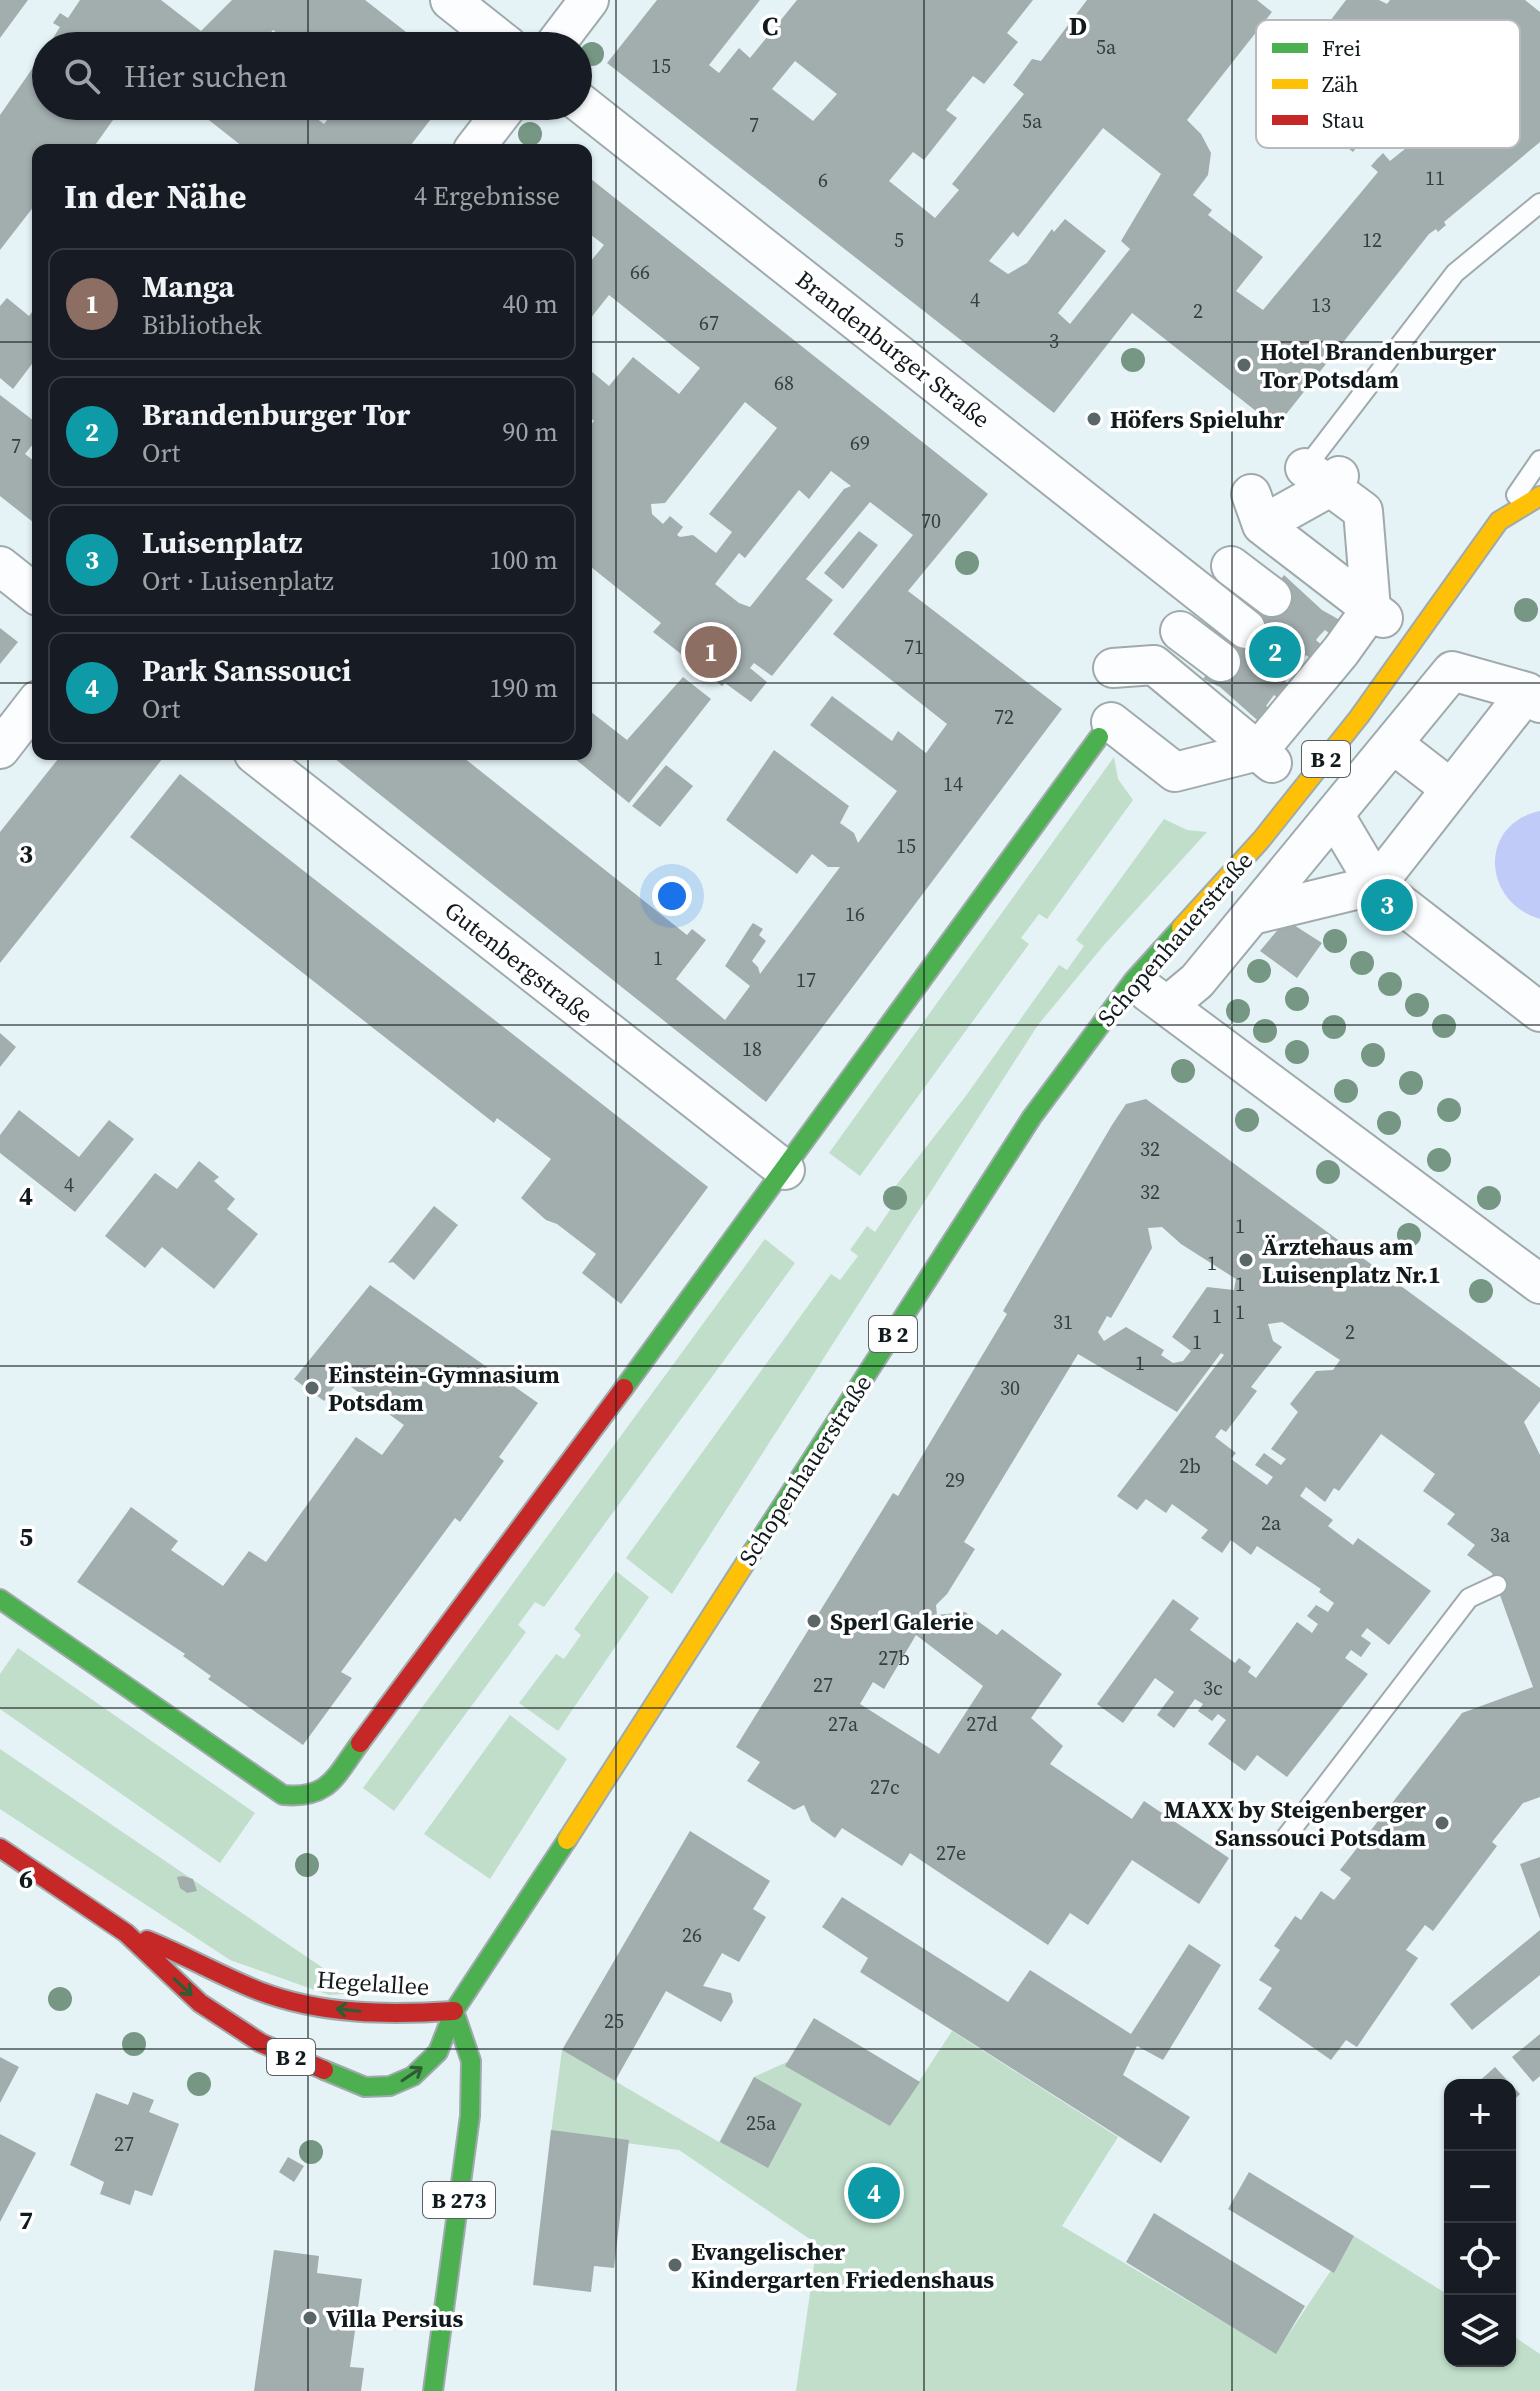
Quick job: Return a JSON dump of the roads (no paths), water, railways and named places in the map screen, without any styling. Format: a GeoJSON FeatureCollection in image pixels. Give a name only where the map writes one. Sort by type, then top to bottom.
{"type":"FeatureCollection","features":[{"type":"Feature","properties":{"kind":"main road","name":"Schopenhauerstraße"},"geometry":{"type":"LineString","coordinates":[[454,2011],[514,1924],[1032,1117],[1133,981],[1261,840],[1331,753],[1499,521],[1539,496]]}},
{"type":"Feature","properties":{"kind":"main road"},"geometry":{"type":"LineString","coordinates":[[0,1599],[283,1795],[308,1797],[330,1784],[785,1170],[1105,729]]}},
{"type":"Feature","properties":{"kind":"main road","name":"Hegelallee"},"geometry":{"type":"LineString","coordinates":[[0,1848],[126,1933],[200,2003],[261,2043],[365,2087],[390,2086],[413,2076],[438,2052],[454,2011],[408,2015],[321,2008],[261,1992],[182,1953],[126,1933]]}},
{"type":"Feature","properties":{"kind":"main road","name":"B 273"},"geometry":{"type":"LineString","coordinates":[[433,2391],[470,2116],[471,2061],[454,2011]]}},
{"type":"Feature","properties":{"kind":"street","name":"Brandenburger Straße"},"geometry":{"type":"LineString","coordinates":[[450,0],[484,32]]}},
{"type":"Feature","properties":{"kind":"street"},"geometry":{"type":"LineString","coordinates":[[566,32],[589,0]]}},
{"type":"Feature","properties":{"kind":"street","name":"Brandenburger Straße"},"geometry":{"type":"LineString","coordinates":[[588,120],[1246,629]]}},
{"type":"Feature","properties":{"kind":"street"},"geometry":{"type":"LineString","coordinates":[[1322,472],[1363,511],[1377,613],[1256,510],[1322,472]]}},
{"type":"Feature","properties":{"kind":"street"},"geometry":{"type":"LineString","coordinates":[[0,566],[32,591]]}},
{"type":"Feature","properties":{"kind":"street"},"geometry":{"type":"LineString","coordinates":[[1231,566],[1272,597]]}},
{"type":"Feature","properties":{"kind":"street"},"geometry":{"type":"LineString","coordinates":[[1265,757],[1280,708],[1313,682],[1330,643],[1377,613]]}},
{"type":"Feature","properties":{"kind":"street"},"geometry":{"type":"LineString","coordinates":[[1180,631],[1221,662]]}},
{"type":"Feature","properties":{"kind":"street"},"geometry":{"type":"LineString","coordinates":[[1113,668],[1154,665],[1265,757]]}},
{"type":"Feature","properties":{"kind":"street"},"geometry":{"type":"LineString","coordinates":[[1154,665],[1105,729],[1175,772],[1265,757]]}},
{"type":"Feature","properties":{"kind":"street"},"geometry":{"type":"LineString","coordinates":[[1167,1006],[1197,981],[1452,671],[1533,698],[1451,789],[1376,885],[1252,915]]}},
{"type":"Feature","properties":{"kind":"street"},"geometry":{"type":"LineString","coordinates":[[0,749],[32,708]]}},
{"type":"Feature","properties":{"kind":"street"},"geometry":{"type":"LineString","coordinates":[[1393,744],[1451,789]]}},
{"type":"Feature","properties":{"kind":"street","name":"Gutenbergstraße"},"geometry":{"type":"LineString","coordinates":[[262,760],[785,1170]]}},
{"type":"Feature","properties":{"kind":"street"},"geometry":{"type":"LineString","coordinates":[[1335,816],[1376,885],[1540,1012]]}},
{"type":"Feature","properties":{"kind":"street"},"geometry":{"type":"LineString","coordinates":[[1133,981],[1540,1284]]}},
{"type":"Feature","properties":{"kind":"lane"},"geometry":{"type":"LineString","coordinates":[[1322,472],[1455,273],[1540,203]]}},
{"type":"Feature","properties":{"kind":"lane"},"geometry":{"type":"LineString","coordinates":[[1499,521],[1540,460]]}},
{"type":"Feature","properties":{"kind":"lane"},"geometry":{"type":"LineString","coordinates":[[1286,1837],[1469,1598],[1497,1585]]}},
{"type":"Feature","properties":{"kind":"water"},"geometry":{"type":"Polygon","coordinates":[[[1540,811],[1540,919],[1521,910],[1507,897],[1498,881],[1495,864],[1497,846],[1506,831],[1520,819],[1540,811]]]}},
{"type":"Feature","properties":{"kind":"place","name":"Hotel Brandenburger Tor Potsdam"},"geometry":{"type":"Point","coordinates":[1244,365]}},
{"type":"Feature","properties":{"kind":"place","name":"Höfers Spieluhr"},"geometry":{"type":"Point","coordinates":[1094,419]}},
{"type":"Feature","properties":{"kind":"place","name":"Manga"},"geometry":{"type":"Point","coordinates":[711,652]}},
{"type":"Feature","properties":{"kind":"place","name":"Brandenburger Tor"},"geometry":{"type":"Point","coordinates":[1275,652]}},
{"type":"Feature","properties":{"kind":"place","name":"Luisenplatz"},"geometry":{"type":"Point","coordinates":[1387,905]}},
{"type":"Feature","properties":{"kind":"place","name":"Ärztehaus am Luisenplatz Nr.1"},"geometry":{"type":"Point","coordinates":[1246,1260]}},
{"type":"Feature","properties":{"kind":"place","name":"Einstein-Gymnasium Potsdam"},"geometry":{"type":"Point","coordinates":[312,1388]}},
{"type":"Feature","properties":{"kind":"place","name":"Sperl Galerie"},"geometry":{"type":"Point","coordinates":[814,1621]}},
{"type":"Feature","properties":{"kind":"place","name":"MAXX by Steigenberger Sanssouci Potsdam"},"geometry":{"type":"Point","coordinates":[1442,1823]}},
{"type":"Feature","properties":{"kind":"place","name":"Park Sanssouci"},"geometry":{"type":"Point","coordinates":[874,2193]}},
{"type":"Feature","properties":{"kind":"place","name":"Evangelischer Kindergarten Friedenshaus"},"geometry":{"type":"Point","coordinates":[675,2265]}},
{"type":"Feature","properties":{"kind":"place","name":"Villa Persius"},"geometry":{"type":"Point","coordinates":[310,2318]}}]}
